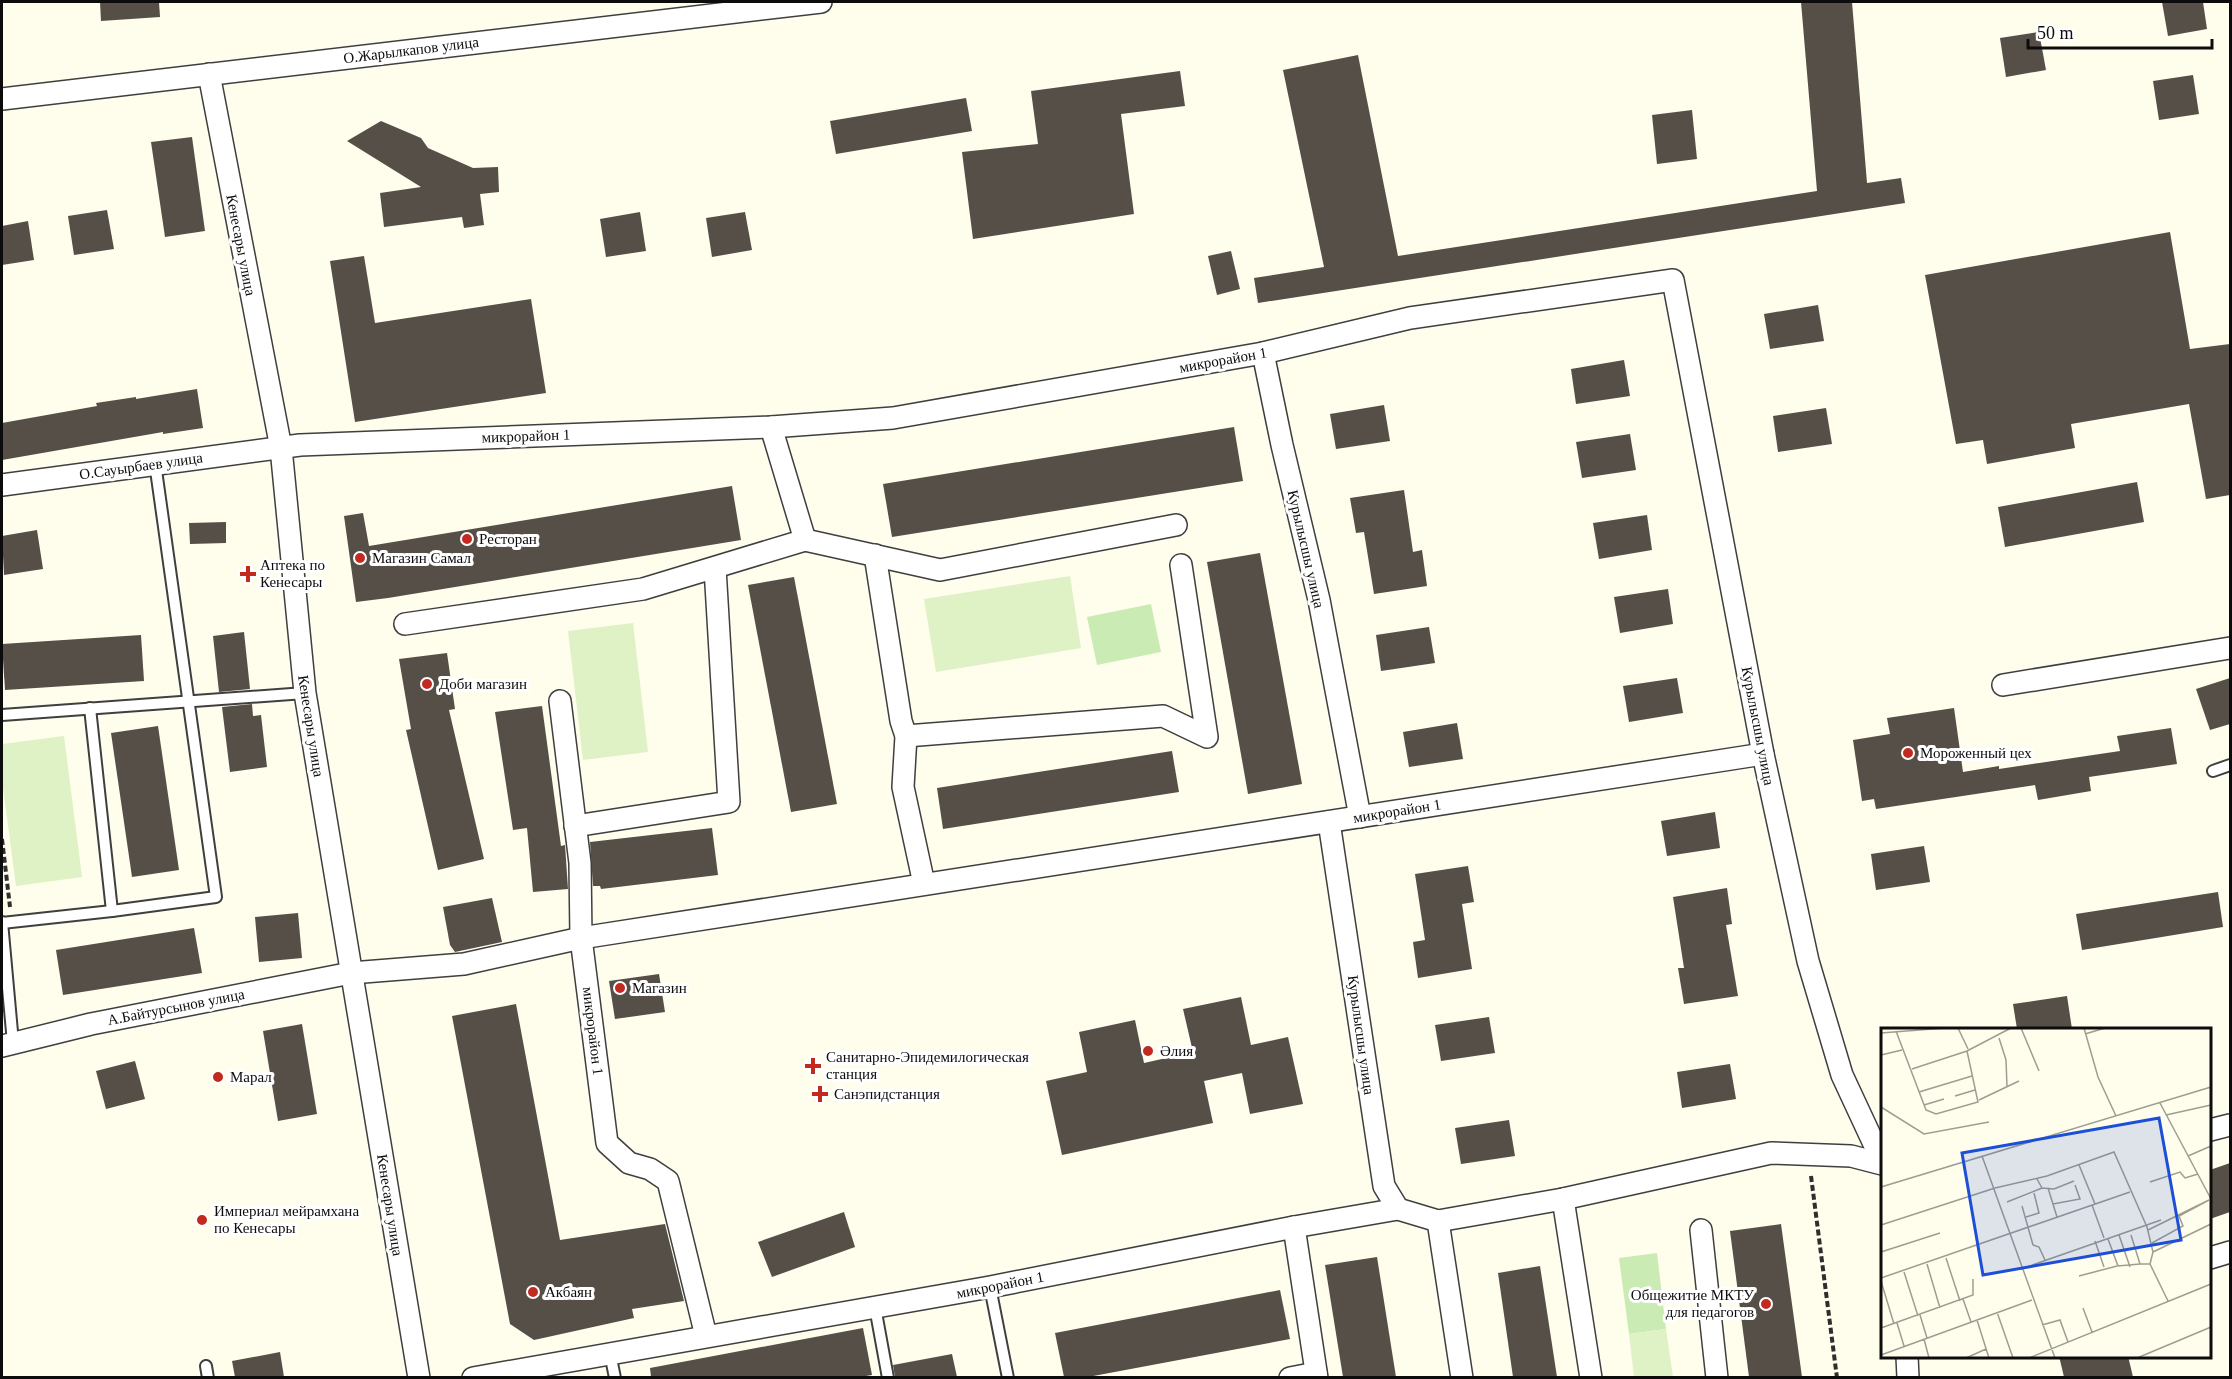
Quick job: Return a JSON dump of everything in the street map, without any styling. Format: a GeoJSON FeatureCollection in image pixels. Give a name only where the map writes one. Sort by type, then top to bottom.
{"type":"FeatureCollection","features":[{"type":"Feature","properties":{"kind":"street","name":"О.Жарылкапов улица"},"geometry":{"type":"LineString","coordinates":[[2,99],[821,2]]}},
{"type":"Feature","properties":{"kind":"street","name":"Кенесары улица"},"geometry":{"type":"LineString","coordinates":[[209,74],[280,447],[305,693],[419,1377]]}},
{"type":"Feature","properties":{"kind":"street","name":"микрорайон 1"},"geometry":{"type":"LineString","coordinates":[[280,447],[771,427],[893,418],[1263,353],[1410,318],[1672,280]]}},
{"type":"Feature","properties":{"kind":"street","name":"Курылысшы улица"},"geometry":{"type":"LineString","coordinates":[[1672,280],[1763,754],[1808,961],[1842,1075],[1881,1160]]}},
{"type":"Feature","properties":{"kind":"street","name":"Курылысшы улица"},"geometry":{"type":"LineString","coordinates":[[1263,353],[1282,445],[1319,600],[1360,817]]}},
{"type":"Feature","properties":{"kind":"street"},"geometry":{"type":"LineString","coordinates":[[771,427],[806,540]]}},
{"type":"Feature","properties":{"kind":"street","name":"О.Сауырбаев улица"},"geometry":{"type":"LineString","coordinates":[[2,485],[280,447]]}},
{"type":"Feature","properties":{"kind":"street"},"geometry":{"type":"LineString","coordinates":[[405,624],[643,589],[806,540],[940,570],[1176,525]]}},
{"type":"Feature","properties":{"kind":"street"},"geometry":{"type":"LineString","coordinates":[[875,555],[901,721],[906,736],[903,787],[924,884]]}},
{"type":"Feature","properties":{"kind":"street"},"geometry":{"type":"LineString","coordinates":[[906,736],[1163,716],[1207,737],[1181,565]]}},
{"type":"Feature","properties":{"kind":"street"},"geometry":{"type":"LineString","coordinates":[[575,826],[729,801],[715,568]]}},
{"type":"Feature","properties":{"kind":"street"},"geometry":{"type":"LineString","coordinates":[[2003,685],[2230,648]]}},
{"type":"Feature","properties":{"kind":"street","name":"микрорайон 1"},"geometry":{"type":"LineString","coordinates":[[560,701],[580,863],[580,938],[607,1143],[629,1163],[650,1169],[668,1181],[706,1336]]}},
{"type":"Feature","properties":{"kind":"street","name":"микрорайон 1"},"geometry":{"type":"LineString","coordinates":[[351,973],[464,964],[580,938],[1763,754]]}},
{"type":"Feature","properties":{"kind":"street","name":"Курылысшы улица"},"geometry":{"type":"LineString","coordinates":[[1329,822],[1384,1186],[1398,1209]]}},
{"type":"Feature","properties":{"kind":"street","name":"А.Байтурсынов улица"},"geometry":{"type":"LineString","coordinates":[[7,1045],[91,1024],[351,973]]}},
{"type":"Feature","properties":{"kind":"street"},"geometry":{"type":"LineString","coordinates":[[2211,1130],[2230,1125]]}},
{"type":"Feature","properties":{"kind":"street"},"geometry":{"type":"LineString","coordinates":[[1398,1209],[1438,1221],[1563,1199],[1771,1153],[1851,1156],[1881,1162]]}},
{"type":"Feature","properties":{"kind":"street"},"geometry":{"type":"LineString","coordinates":[[1563,1199],[1591,1377]]}},
{"type":"Feature","properties":{"kind":"street","name":"микрорайон 1"},"geometry":{"type":"LineString","coordinates":[[473,1377],[990,1287],[1294,1227],[1398,1209]]}},
{"type":"Feature","properties":{"kind":"street"},"geometry":{"type":"LineString","coordinates":[[1438,1221],[1462,1377]]}},
{"type":"Feature","properties":{"kind":"street"},"geometry":{"type":"LineString","coordinates":[[1290,1377],[1316,1375],[1294,1227]]}},
{"type":"Feature","properties":{"kind":"street"},"geometry":{"type":"LineString","coordinates":[[1701,1230],[1717,1377]]}},
{"type":"Feature","properties":{"kind":"street"},"geometry":{"type":"LineString","coordinates":[[2211,1258],[2230,1252]]}},
{"type":"Feature","properties":{"kind":"street"},"geometry":{"type":"LineString","coordinates":[[1907,1358],[1908,1377]]}},
{"type":"Feature","properties":{"kind":"lane"},"geometry":{"type":"LineString","coordinates":[[7,1045],[2,922],[112,911],[216,897],[155,463]]}},
{"type":"Feature","properties":{"kind":"lane"},"geometry":{"type":"LineString","coordinates":[[2,715],[305,693]]}},
{"type":"Feature","properties":{"kind":"lane"},"geometry":{"type":"LineString","coordinates":[[90,708],[112,911]]}},
{"type":"Feature","properties":{"kind":"lane"},"geometry":{"type":"LineString","coordinates":[[2213,771],[2230,765]]}},
{"type":"Feature","properties":{"kind":"lane"},"geometry":{"type":"LineString","coordinates":[[990,1287],[1008,1377]]}},
{"type":"Feature","properties":{"kind":"lane"},"geometry":{"type":"LineString","coordinates":[[874,1307],[888,1377]]}},
{"type":"Feature","properties":{"kind":"lane"},"geometry":{"type":"LineString","coordinates":[[610,1353],[615,1377]]}},
{"type":"Feature","properties":{"kind":"lane"},"geometry":{"type":"LineString","coordinates":[[206,1366],[208,1377]]}},
{"type":"Feature","properties":{"kind":"path"},"geometry":{"type":"LineString","coordinates":[[1808,1154],[1837,1377]]}},
{"type":"Feature","properties":{"kind":"green space"},"geometry":{"type":"Polygon","coordinates":[[[1070,576],[1081,648],[936,672],[924,599],[1070,576]]]}},
{"type":"Feature","properties":{"kind":"green space"},"geometry":{"type":"Polygon","coordinates":[[[1151,604],[1161,652],[1097,665],[1087,617],[1151,604]]]}},
{"type":"Feature","properties":{"kind":"green space"},"geometry":{"type":"Polygon","coordinates":[[[633,623],[648,752],[583,760],[568,631],[633,623]]]}},
{"type":"Feature","properties":{"kind":"green space"},"geometry":{"type":"Polygon","coordinates":[[[64,736],[82,877],[16,886],[2,780],[2,744],[64,736]]]}},
{"type":"Feature","properties":{"kind":"green space"},"geometry":{"type":"Polygon","coordinates":[[[1657,1253],[1666,1329],[1629,1334],[1619,1258],[1657,1253]]]}},
{"type":"Feature","properties":{"kind":"green space"},"geometry":{"type":"Polygon","coordinates":[[[1666,1329],[1673,1377],[1634,1377],[1629,1334],[1666,1329]]]}},
{"type":"Feature","properties":{"kind":"building"},"geometry":{"type":"Polygon","coordinates":[[[100,2],[159,2],[160,17],[101,21],[100,2]]]}},
{"type":"Feature","properties":{"kind":"building"},"geometry":{"type":"Polygon","coordinates":[[[1801,2],[1852,2],[1867,183],[1901,178],[1905,203],[1258,303],[1254,278],[1324,267],[1283,70],[1358,55],[1398,256],[1817,191],[1801,2]]]}},
{"type":"Feature","properties":{"kind":"building"},"geometry":{"type":"Polygon","coordinates":[[[2162,2],[2203,2],[2207,29],[2168,36],[2162,2]]]}},
{"type":"Feature","properties":{"kind":"building"},"geometry":{"type":"Polygon","coordinates":[[[2039,32],[2046,70],[2006,77],[2000,38],[2039,32]]]}},
{"type":"Feature","properties":{"kind":"building"},"geometry":{"type":"Polygon","coordinates":[[[1180,71],[1185,106],[1121,114],[1134,214],[973,239],[962,152],[1038,144],[1031,91],[1180,71]]]}},
{"type":"Feature","properties":{"kind":"building"},"geometry":{"type":"Polygon","coordinates":[[[2193,75],[2199,114],[2159,120],[2153,81],[2193,75]]]}},
{"type":"Feature","properties":{"kind":"building"},"geometry":{"type":"Polygon","coordinates":[[[966,98],[972,131],[836,154],[830,121],[966,98]]]}},
{"type":"Feature","properties":{"kind":"building"},"geometry":{"type":"Polygon","coordinates":[[[1692,110],[1697,159],[1657,164],[1652,115],[1692,110]]]}},
{"type":"Feature","properties":{"kind":"building"},"geometry":{"type":"Polygon","coordinates":[[[381,121],[421,138],[428,148],[473,168],[498,167],[499,192],[480,194],[484,225],[464,228],[462,217],[384,227],[380,193],[421,187],[347,141],[381,121]]]}},
{"type":"Feature","properties":{"kind":"building"},"geometry":{"type":"Polygon","coordinates":[[[192,137],[205,231],[165,237],[151,142],[192,137]]]}},
{"type":"Feature","properties":{"kind":"building"},"geometry":{"type":"Polygon","coordinates":[[[107,210],[114,249],[74,255],[68,216],[107,210]]]}},
{"type":"Feature","properties":{"kind":"building"},"geometry":{"type":"Polygon","coordinates":[[[640,212],[646,251],[606,257],[600,219],[640,212]]]}},
{"type":"Feature","properties":{"kind":"building"},"geometry":{"type":"Polygon","coordinates":[[[745,212],[752,250],[712,257],[706,218],[745,212]]]}},
{"type":"Feature","properties":{"kind":"building"},"geometry":{"type":"Polygon","coordinates":[[[28,221],[34,260],[2,265],[2,226],[28,221]]]}},
{"type":"Feature","properties":{"kind":"building"},"geometry":{"type":"Polygon","coordinates":[[[2170,232],[2190,349],[2230,344],[2230,495],[2206,499],[2189,404],[2071,424],[2075,448],[1987,464],[1983,440],[1956,444],[1925,275],[2170,232]]]}},
{"type":"Feature","properties":{"kind":"building"},"geometry":{"type":"Polygon","coordinates":[[[1231,251],[1240,289],[1217,295],[1208,256],[1231,251]]]}},
{"type":"Feature","properties":{"kind":"building"},"geometry":{"type":"Polygon","coordinates":[[[364,256],[375,323],[531,299],[546,393],[355,422],[330,261],[364,256]]]}},
{"type":"Feature","properties":{"kind":"building"},"geometry":{"type":"Polygon","coordinates":[[[1818,305],[1824,341],[1770,349],[1764,314],[1818,305]]]}},
{"type":"Feature","properties":{"kind":"building"},"geometry":{"type":"Polygon","coordinates":[[[1624,360],[1630,396],[1576,404],[1571,369],[1624,360]]]}},
{"type":"Feature","properties":{"kind":"building"},"geometry":{"type":"Polygon","coordinates":[[[197,389],[203,428],[163,434],[163,432],[2,460],[2,423],[97,406],[96,403],[197,389]]]}},
{"type":"Feature","properties":{"kind":"building"},"geometry":{"type":"Polygon","coordinates":[[[1384,405],[1390,441],[1336,449],[1330,414],[1384,405]]]}},
{"type":"Feature","properties":{"kind":"building"},"geometry":{"type":"Polygon","coordinates":[[[1826,408],[1832,444],[1778,452],[1773,416],[1826,408]]]}},
{"type":"Feature","properties":{"kind":"building"},"geometry":{"type":"Polygon","coordinates":[[[1234,427],[1243,481],[892,537],[883,484],[1234,427]]]}},
{"type":"Feature","properties":{"kind":"building"},"geometry":{"type":"Polygon","coordinates":[[[1630,434],[1636,470],[1582,478],[1576,442],[1630,434]]]}},
{"type":"Feature","properties":{"kind":"building"},"geometry":{"type":"Polygon","coordinates":[[[2137,482],[2144,522],[2005,547],[1998,507],[2137,482]]]}},
{"type":"Feature","properties":{"kind":"building"},"geometry":{"type":"Polygon","coordinates":[[[732,486],[741,540],[356,602],[344,516],[363,513],[369,546],[732,486]]]}},
{"type":"Feature","properties":{"kind":"building"},"geometry":{"type":"Polygon","coordinates":[[[1404,490],[1413,552],[1422,550],[1427,586],[1374,594],[1364,532],[1356,533],[1350,498],[1404,490]]]}},
{"type":"Feature","properties":{"kind":"building"},"geometry":{"type":"Polygon","coordinates":[[[1647,515],[1652,550],[1599,559],[1593,523],[1647,515]]]}},
{"type":"Feature","properties":{"kind":"building"},"geometry":{"type":"Polygon","coordinates":[[[226,522],[226,543],[190,544],[189,523],[226,522]]]}},
{"type":"Feature","properties":{"kind":"building"},"geometry":{"type":"Polygon","coordinates":[[[37,530],[43,569],[4,575],[2,536],[37,530]]]}},
{"type":"Feature","properties":{"kind":"building"},"geometry":{"type":"Polygon","coordinates":[[[1260,553],[1302,784],[1248,794],[1207,562],[1260,553]]]}},
{"type":"Feature","properties":{"kind":"building"},"geometry":{"type":"Polygon","coordinates":[[[794,577],[837,804],[791,812],[748,585],[794,577]]]}},
{"type":"Feature","properties":{"kind":"building"},"geometry":{"type":"Polygon","coordinates":[[[1668,589],[1673,624],[1620,633],[1614,597],[1668,589]]]}},
{"type":"Feature","properties":{"kind":"building"},"geometry":{"type":"Polygon","coordinates":[[[1429,627],[1435,663],[1381,671],[1376,635],[1429,627]]]}},
{"type":"Feature","properties":{"kind":"building"},"geometry":{"type":"Polygon","coordinates":[[[244,632],[250,689],[219,692],[213,636],[244,632]]]}},
{"type":"Feature","properties":{"kind":"building"},"geometry":{"type":"Polygon","coordinates":[[[141,635],[144,681],[5,690],[2,644],[141,635]]]}},
{"type":"Feature","properties":{"kind":"building"},"geometry":{"type":"Polygon","coordinates":[[[447,653],[455,709],[449,710],[484,859],[438,870],[406,730],[411,729],[399,659],[447,653]]]}},
{"type":"Feature","properties":{"kind":"building"},"geometry":{"type":"Polygon","coordinates":[[[1677,678],[1683,713],[1629,722],[1623,686],[1677,678]]]}},
{"type":"Feature","properties":{"kind":"building"},"geometry":{"type":"Polygon","coordinates":[[[2230,678],[2230,724],[2210,730],[2196,689],[2230,678]]]}},
{"type":"Feature","properties":{"kind":"building"},"geometry":{"type":"Polygon","coordinates":[[[252,704],[253,716],[261,715],[267,767],[230,772],[222,707],[252,704]]]}},
{"type":"Feature","properties":{"kind":"building"},"geometry":{"type":"Polygon","coordinates":[[[542,706],[561,846],[565,845],[568,889],[533,892],[527,828],[513,830],[495,712],[542,706]]]}},
{"type":"Feature","properties":{"kind":"building","name":"Мороженный цех"},"geometry":{"type":"Polygon","coordinates":[[[1954,708],[1963,772],[2120,751],[2117,736],[2171,728],[2177,764],[2089,777],[2091,791],[2038,800],[2035,785],[1876,809],[1874,799],[1862,801],[1853,740],[1890,734],[1887,718],[1954,708]]]}},
{"type":"Feature","properties":{"kind":"building"},"geometry":{"type":"Polygon","coordinates":[[[1457,723],[1463,759],[1409,767],[1403,732],[1457,723]]]}},
{"type":"Feature","properties":{"kind":"building"},"geometry":{"type":"Polygon","coordinates":[[[158,726],[179,870],[132,877],[111,733],[158,726]]]}},
{"type":"Feature","properties":{"kind":"building"},"geometry":{"type":"Polygon","coordinates":[[[1172,751],[1179,792],[943,829],[937,788],[1172,751]]]}},
{"type":"Feature","properties":{"kind":"building"},"geometry":{"type":"Polygon","coordinates":[[[1715,812],[1720,848],[1667,856],[1661,821],[1715,812]]]}},
{"type":"Feature","properties":{"kind":"building"},"geometry":{"type":"Polygon","coordinates":[[[712,828],[718,875],[601,889],[600,886],[593,886],[590,842],[712,828]]]}},
{"type":"Feature","properties":{"kind":"building"},"geometry":{"type":"Polygon","coordinates":[[[1924,846],[1930,882],[1876,890],[1871,854],[1924,846]]]}},
{"type":"Feature","properties":{"kind":"building"},"geometry":{"type":"Polygon","coordinates":[[[1468,866],[1474,902],[1462,904],[1472,969],[1418,978],[1413,942],[1425,940],[1415,874],[1468,866]]]}},
{"type":"Feature","properties":{"kind":"building"},"geometry":{"type":"Polygon","coordinates":[[[1727,888],[1732,924],[1726,925],[1738,996],[1684,1004],[1678,968],[1684,968],[1673,897],[1727,888]]]}},
{"type":"Feature","properties":{"kind":"building"},"geometry":{"type":"Polygon","coordinates":[[[2218,892],[2223,927],[2082,950],[2076,914],[2218,892]]]}},
{"type":"Feature","properties":{"kind":"building"},"geometry":{"type":"Polygon","coordinates":[[[492,898],[502,942],[455,952],[450,945],[443,907],[492,898]]]}},
{"type":"Feature","properties":{"kind":"building"},"geometry":{"type":"Polygon","coordinates":[[[298,913],[302,958],[259,962],[255,917],[298,913]]]}},
{"type":"Feature","properties":{"kind":"building"},"geometry":{"type":"Polygon","coordinates":[[[194,928],[202,973],[63,995],[56,950],[194,928]]]}},
{"type":"Feature","properties":{"kind":"building"},"geometry":{"type":"Polygon","coordinates":[[[659,974],[665,1012],[615,1019],[609,981],[659,974]]]}},
{"type":"Feature","properties":{"kind":"building"},"geometry":{"type":"Polygon","coordinates":[[[2067,996],[2072,1028],[2017,1028],[2013,1004],[2067,996]]]}},
{"type":"Feature","properties":{"kind":"building"},"geometry":{"type":"Polygon","coordinates":[[[1241,997],[1251,1045],[1288,1037],[1303,1104],[1250,1114],[1242,1073],[1204,1081],[1213,1123],[1062,1155],[1046,1081],[1087,1072],[1079,1032],[1135,1020],[1144,1063],[1193,1052],[1183,1009],[1241,997]]]}},
{"type":"Feature","properties":{"kind":"building"},"geometry":{"type":"Polygon","coordinates":[[[516,1004],[560,1240],[665,1224],[684,1301],[632,1309],[634,1318],[534,1340],[510,1324],[452,1016],[516,1004]]]}},
{"type":"Feature","properties":{"kind":"building"},"geometry":{"type":"Polygon","coordinates":[[[1489,1017],[1495,1053],[1441,1061],[1435,1025],[1489,1017]]]}},
{"type":"Feature","properties":{"kind":"building"},"geometry":{"type":"Polygon","coordinates":[[[302,1024],[317,1114],[278,1121],[263,1031],[302,1024]]]}},
{"type":"Feature","properties":{"kind":"building"},"geometry":{"type":"Polygon","coordinates":[[[135,1061],[145,1099],[106,1109],[96,1071],[135,1061]]]}},
{"type":"Feature","properties":{"kind":"building"},"geometry":{"type":"Polygon","coordinates":[[[1730,1064],[1736,1099],[1682,1108],[1677,1072],[1730,1064]]]}},
{"type":"Feature","properties":{"kind":"building"},"geometry":{"type":"Polygon","coordinates":[[[1509,1120],[1515,1156],[1461,1164],[1455,1128],[1509,1120]]]}},
{"type":"Feature","properties":{"kind":"building"},"geometry":{"type":"Polygon","coordinates":[[[2230,1163],[2230,1212],[2211,1219],[2211,1170],[2230,1163]]]}},
{"type":"Feature","properties":{"kind":"building"},"geometry":{"type":"Polygon","coordinates":[[[844,1212],[855,1247],[772,1277],[758,1242],[844,1212]]]}},
{"type":"Feature","properties":{"kind":"building","name":"Общежитие МКТУ для педагогов"},"geometry":{"type":"Polygon","coordinates":[[[1781,1224],[1802,1377],[1749,1377],[1730,1231],[1781,1224]]]}},
{"type":"Feature","properties":{"kind":"building"},"geometry":{"type":"Polygon","coordinates":[[[1377,1257],[1396,1377],[1343,1377],[1325,1265],[1377,1257]]]}},
{"type":"Feature","properties":{"kind":"building"},"geometry":{"type":"Polygon","coordinates":[[[1540,1266],[1557,1377],[1513,1377],[1498,1273],[1540,1266]]]}},
{"type":"Feature","properties":{"kind":"building"},"geometry":{"type":"Polygon","coordinates":[[[1280,1290],[1290,1339],[1088,1377],[1064,1377],[1055,1333],[1280,1290]]]}},
{"type":"Feature","properties":{"kind":"building"},"geometry":{"type":"Polygon","coordinates":[[[863,1328],[872,1375],[860,1377],[651,1377],[650,1368],[863,1328]]]}},
{"type":"Feature","properties":{"kind":"building"},"geometry":{"type":"Polygon","coordinates":[[[280,1352],[284,1377],[235,1377],[232,1361],[280,1352]]]}},
{"type":"Feature","properties":{"kind":"building"},"geometry":{"type":"Polygon","coordinates":[[[952,1354],[957,1377],[895,1377],[893,1365],[952,1354]]]}},
{"type":"Feature","properties":{"kind":"building"},"geometry":{"type":"Polygon","coordinates":[[[2059,1358],[2128,1358],[2133,1377],[2064,1377],[2059,1358]]]}},
{"type":"Feature","properties":{"kind":"place","name":"Ресторан"},"geometry":{"type":"Point","coordinates":[467,539]}},
{"type":"Feature","properties":{"kind":"place","name":"Магазин Самал"},"geometry":{"type":"Point","coordinates":[360,558]}},
{"type":"Feature","properties":{"kind":"place","name":"Аптека по Кенесары"},"geometry":{"type":"Point","coordinates":[248,574]}},
{"type":"Feature","properties":{"kind":"place","name":"Доби магазин"},"geometry":{"type":"Point","coordinates":[427,684]}},
{"type":"Feature","properties":{"kind":"place","name":"Мороженный цех"},"geometry":{"type":"Point","coordinates":[1908,753]}},
{"type":"Feature","properties":{"kind":"place","name":"Магазин"},"geometry":{"type":"Point","coordinates":[620,988]}},
{"type":"Feature","properties":{"kind":"place","name":"Әлия"},"geometry":{"type":"Point","coordinates":[1148,1051]}},
{"type":"Feature","properties":{"kind":"place","name":"Санитарно-Эпидемилогическая станция"},"geometry":{"type":"Point","coordinates":[813,1066]}},
{"type":"Feature","properties":{"kind":"place","name":"Марал"},"geometry":{"type":"Point","coordinates":[218,1077]}},
{"type":"Feature","properties":{"kind":"place","name":"Санэпидстанция"},"geometry":{"type":"Point","coordinates":[820,1094]}},
{"type":"Feature","properties":{"kind":"place","name":"Империал мейрамхана по Кенесары"},"geometry":{"type":"Point","coordinates":[202,1220]}},
{"type":"Feature","properties":{"kind":"place","name":"Акбаян"},"geometry":{"type":"Point","coordinates":[533,1292]}},
{"type":"Feature","properties":{"kind":"place","name":"Общежитие МКТУ для педагогов"},"geometry":{"type":"Point","coordinates":[1766,1304]}}]}
